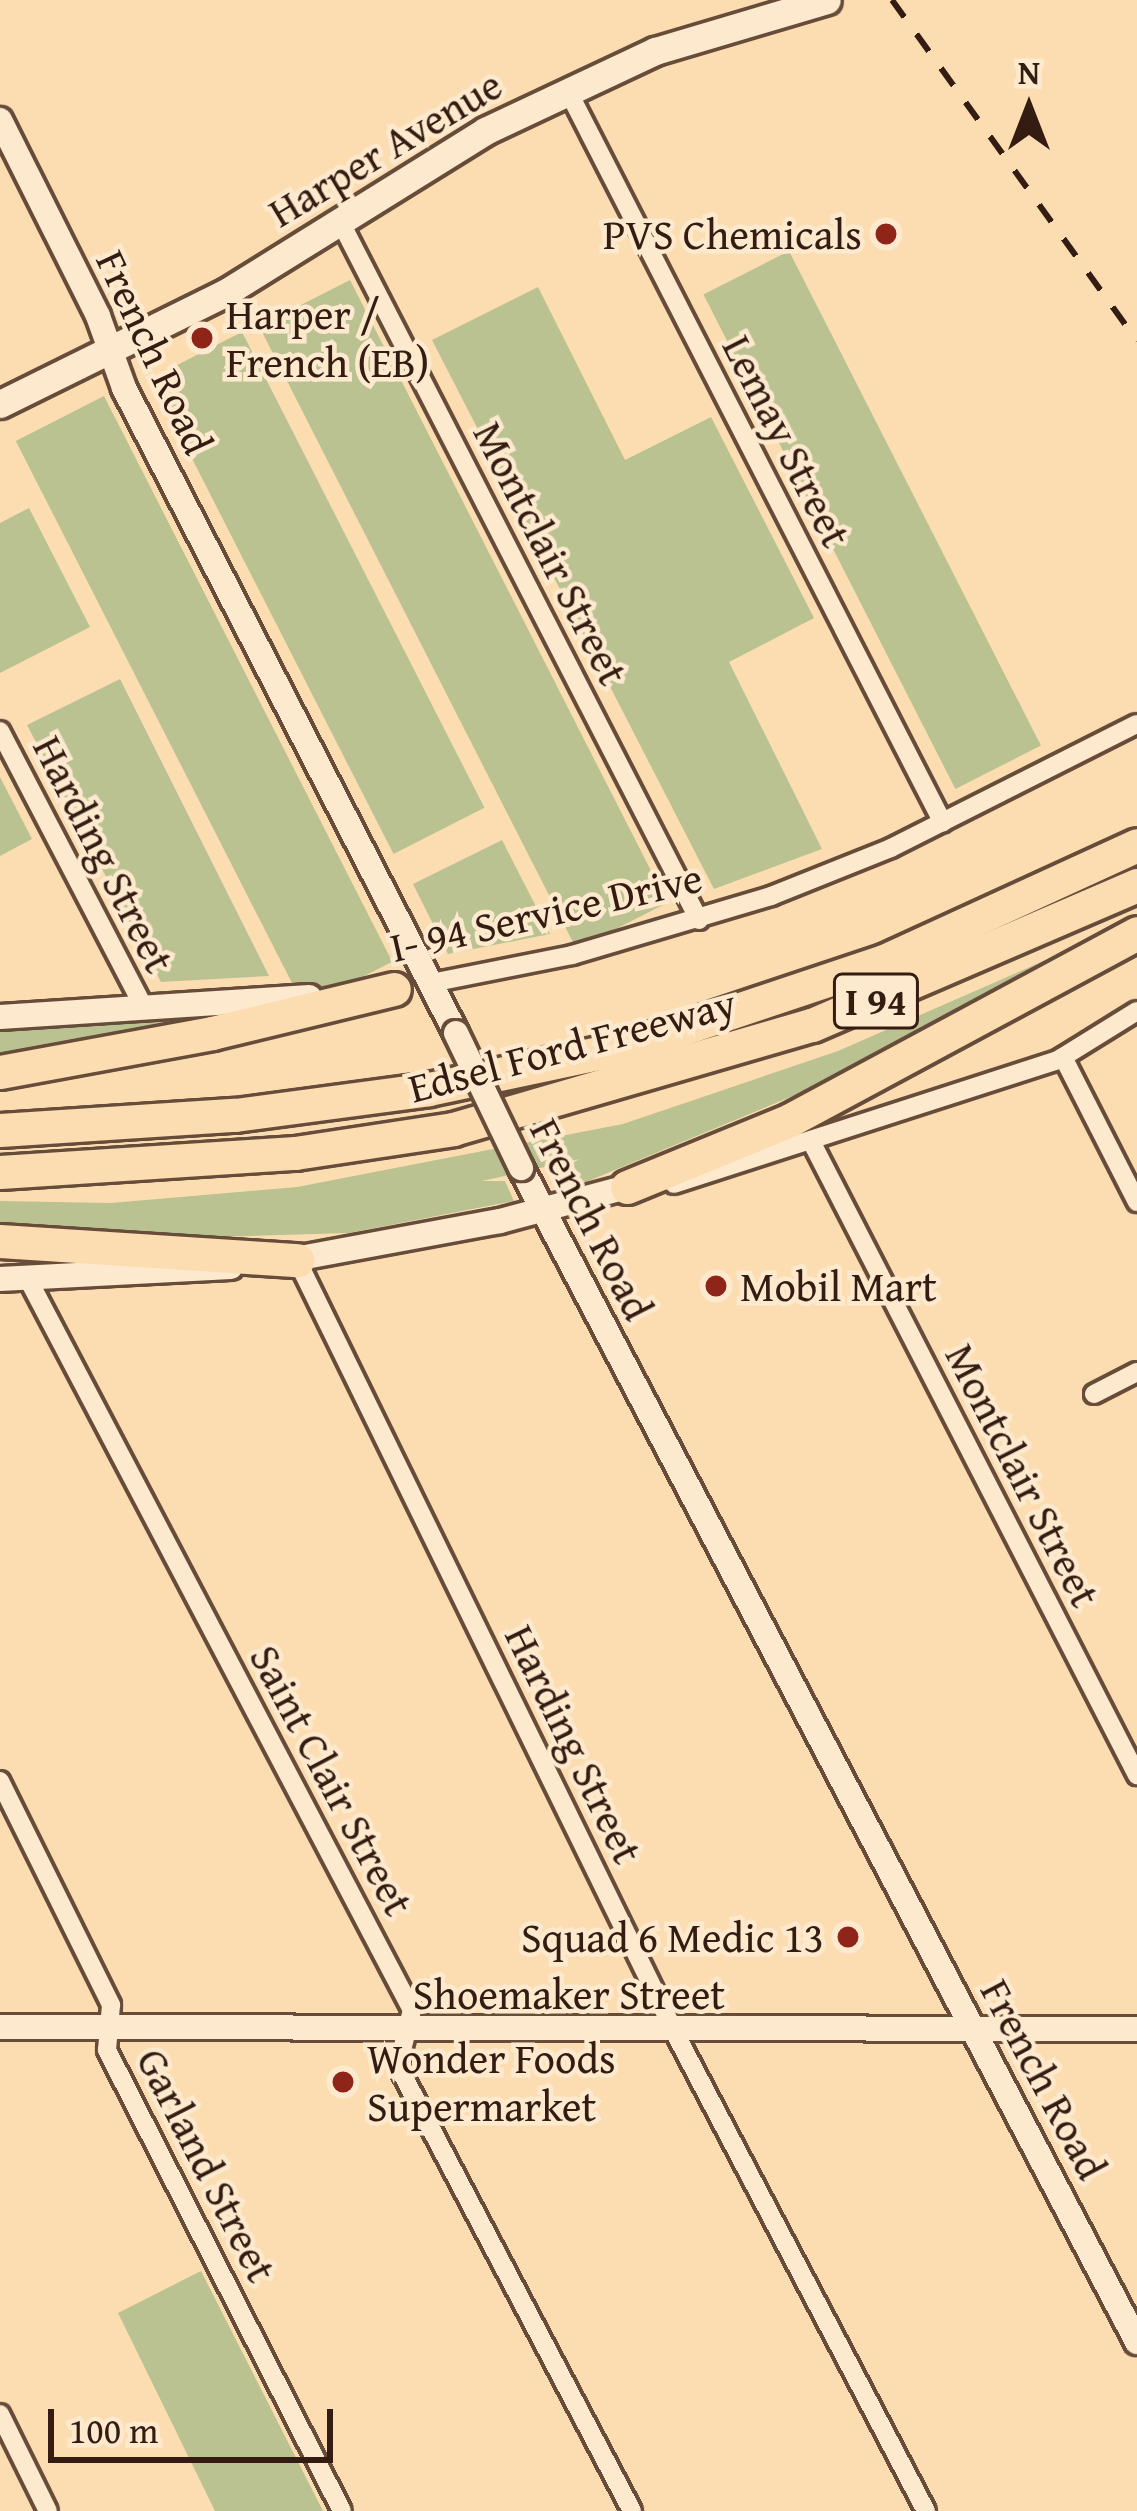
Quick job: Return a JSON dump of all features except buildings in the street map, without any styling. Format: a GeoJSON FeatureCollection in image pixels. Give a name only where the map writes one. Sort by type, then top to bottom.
{"type":"FeatureCollection","features":[{"type":"Feature","properties":{"kind":"highway","name":"Edsel Ford Freeway"},"geometry":{"type":"LineString","coordinates":[[0,1130],[235,1115],[429,1089],[627,1047],[884,962],[1137,845]]}},
{"type":"Feature","properties":{"kind":"highway","name":"Edsel Ford Freeway"},"geometry":{"type":"LineString","coordinates":[[0,1172],[295,1153],[453,1129],[812,1025],[1137,885]]}},
{"type":"Feature","properties":{"kind":"highway"},"geometry":{"type":"LineString","coordinates":[[627,1186],[790,1120],[1137,933]]}},
{"type":"Feature","properties":{"kind":"highway"},"geometry":{"type":"LineString","coordinates":[[0,1072],[394,989]]}},
{"type":"Feature","properties":{"kind":"highway"},"geometry":{"type":"LineString","coordinates":[[0,1241],[297,1260]]}},
{"type":"Feature","properties":{"kind":"main road","name":"Harper Avenue"},"geometry":{"type":"LineString","coordinates":[[0,404],[225,293],[435,158],[568,91],[655,51],[827,0]]}},
{"type":"Feature","properties":{"kind":"street","name":"Lemay Street"},"geometry":{"type":"LineString","coordinates":[[568,91],[943,823]]}},
{"type":"Feature","properties":{"kind":"street","name":"French Road"},"geometry":{"type":"LineString","coordinates":[[0,120],[111,352],[542,1210],[1137,2342]]}},
{"type":"Feature","properties":{"kind":"street","name":"Montclair Street"},"geometry":{"type":"LineString","coordinates":[[339,219],[699,920]]}},
{"type":"Feature","properties":{"kind":"street","name":"I- 94 Service Drive"},"geometry":{"type":"LineString","coordinates":[[0,1018],[394,989],[699,920],[943,823],[1137,724]]}},
{"type":"Feature","properties":{"kind":"street","name":"Harding Street"},"geometry":{"type":"LineString","coordinates":[[0,731],[145,1010]]}},
{"type":"Feature","properties":{"kind":"street"},"geometry":{"type":"LineString","coordinates":[[0,1280],[297,1260],[542,1210],[627,1186],[672,1184],[812,1143],[1063,1058],[1089,1034],[1137,1011]]}},
{"type":"Feature","properties":{"kind":"street"},"geometry":{"type":"LineString","coordinates":[[1063,1058],[1137,1202]]}},
{"type":"Feature","properties":{"kind":"street","name":"Montclair Street"},"geometry":{"type":"LineString","coordinates":[[812,1143],[1137,1775]]}},
{"type":"Feature","properties":{"kind":"street","name":"Harding Street"},"geometry":{"type":"LineString","coordinates":[[297,1260],[675,2033],[926,2511]]}},
{"type":"Feature","properties":{"kind":"street","name":"Saint Clair Street"},"geometry":{"type":"LineString","coordinates":[[28,1280],[412,2010],[398,2066],[632,2511]]}},
{"type":"Feature","properties":{"kind":"street"},"geometry":{"type":"LineString","coordinates":[[1094,1394],[1134,1373]]}},
{"type":"Feature","properties":{"kind":"street","name":"Garland Street"},"geometry":{"type":"LineString","coordinates":[[0,1781],[111,2005],[107,2050],[342,2511]]}},
{"type":"Feature","properties":{"kind":"street","name":"Shoemaker Street"},"geometry":{"type":"LineString","coordinates":[[0,2027],[406,2033],[1137,2029]]}},
{"type":"Feature","properties":{"kind":"street"},"geometry":{"type":"LineString","coordinates":[[0,2414],[48,2511]]}},
{"type":"Feature","properties":{"kind":"green space"},"geometry":{"type":"Polygon","coordinates":[[[789,251],[1041,746],[955,789],[703,295],[789,251]]]}},
{"type":"Feature","properties":{"kind":"green space"},"geometry":{"type":"Polygon","coordinates":[[[350,280],[667,903],[576,949],[259,326],[350,280]]]}},
{"type":"Feature","properties":{"kind":"green space"},"geometry":{"type":"Polygon","coordinates":[[[538,287],[625,460],[711,417],[814,618],[729,662],[822,849],[714,889],[432,340],[538,287]]]}},
{"type":"Feature","properties":{"kind":"green space"},"geometry":{"type":"Polygon","coordinates":[[[242,332],[484,808],[394,854],[151,378],[242,332]]]}},
{"type":"Feature","properties":{"kind":"green space"},"geometry":{"type":"Polygon","coordinates":[[[104,396],[392,962],[304,1007],[16,441],[104,396]]]}},
{"type":"Feature","properties":{"kind":"green space"},"geometry":{"type":"Polygon","coordinates":[[[29,508],[90,627],[0,673],[0,523],[29,508]]]}},
{"type":"Feature","properties":{"kind":"green space"},"geometry":{"type":"Polygon","coordinates":[[[120,679],[269,976],[161,982],[27,725],[120,679]]]}},
{"type":"Feature","properties":{"kind":"green space"},"geometry":{"type":"Polygon","coordinates":[[[0,777],[32,839],[0,856],[0,777]]]}},
{"type":"Feature","properties":{"kind":"green space"},"geometry":{"type":"Polygon","coordinates":[[[502,840],[550,934],[448,954],[413,884],[502,840]]]}},
{"type":"Feature","properties":{"kind":"green space"},"geometry":{"type":"Polygon","coordinates":[[[1137,920],[983,1017],[569,1189],[560,1169],[580,1159],[482,1181],[505,1181],[514,1201],[349,1233],[210,1237],[0,1226],[0,1201],[111,1203],[297,1187],[623,1124],[838,1051],[1137,920]]]}},
{"type":"Feature","properties":{"kind":"green space"},"geometry":{"type":"Polygon","coordinates":[[[205,1018],[0,1058],[0,1029],[205,1018]]]}},
{"type":"Feature","properties":{"kind":"green space"},"geometry":{"type":"Polygon","coordinates":[[[201,2271],[323,2511],[215,2511],[118,2313],[201,2271]]]}},
{"type":"Feature","properties":{"kind":"railway"},"geometry":{"type":"LineString","coordinates":[[892,0],[1137,341]]}},
{"type":"Feature","properties":{"kind":"place","name":"PVS Chemicals"},"geometry":{"type":"Point","coordinates":[886,234]}},
{"type":"Feature","properties":{"kind":"place","name":"Harper / French (EB)"},"geometry":{"type":"Point","coordinates":[202,338]}},
{"type":"Feature","properties":{"kind":"place","name":"Mobil Mart"},"geometry":{"type":"Point","coordinates":[716,1286]}},
{"type":"Feature","properties":{"kind":"place","name":"Squad 6 Medic 13"},"geometry":{"type":"Point","coordinates":[848,1937]}},
{"type":"Feature","properties":{"kind":"place","name":"Wonder Foods Supermarket"},"geometry":{"type":"Point","coordinates":[343,2082]}}]}
